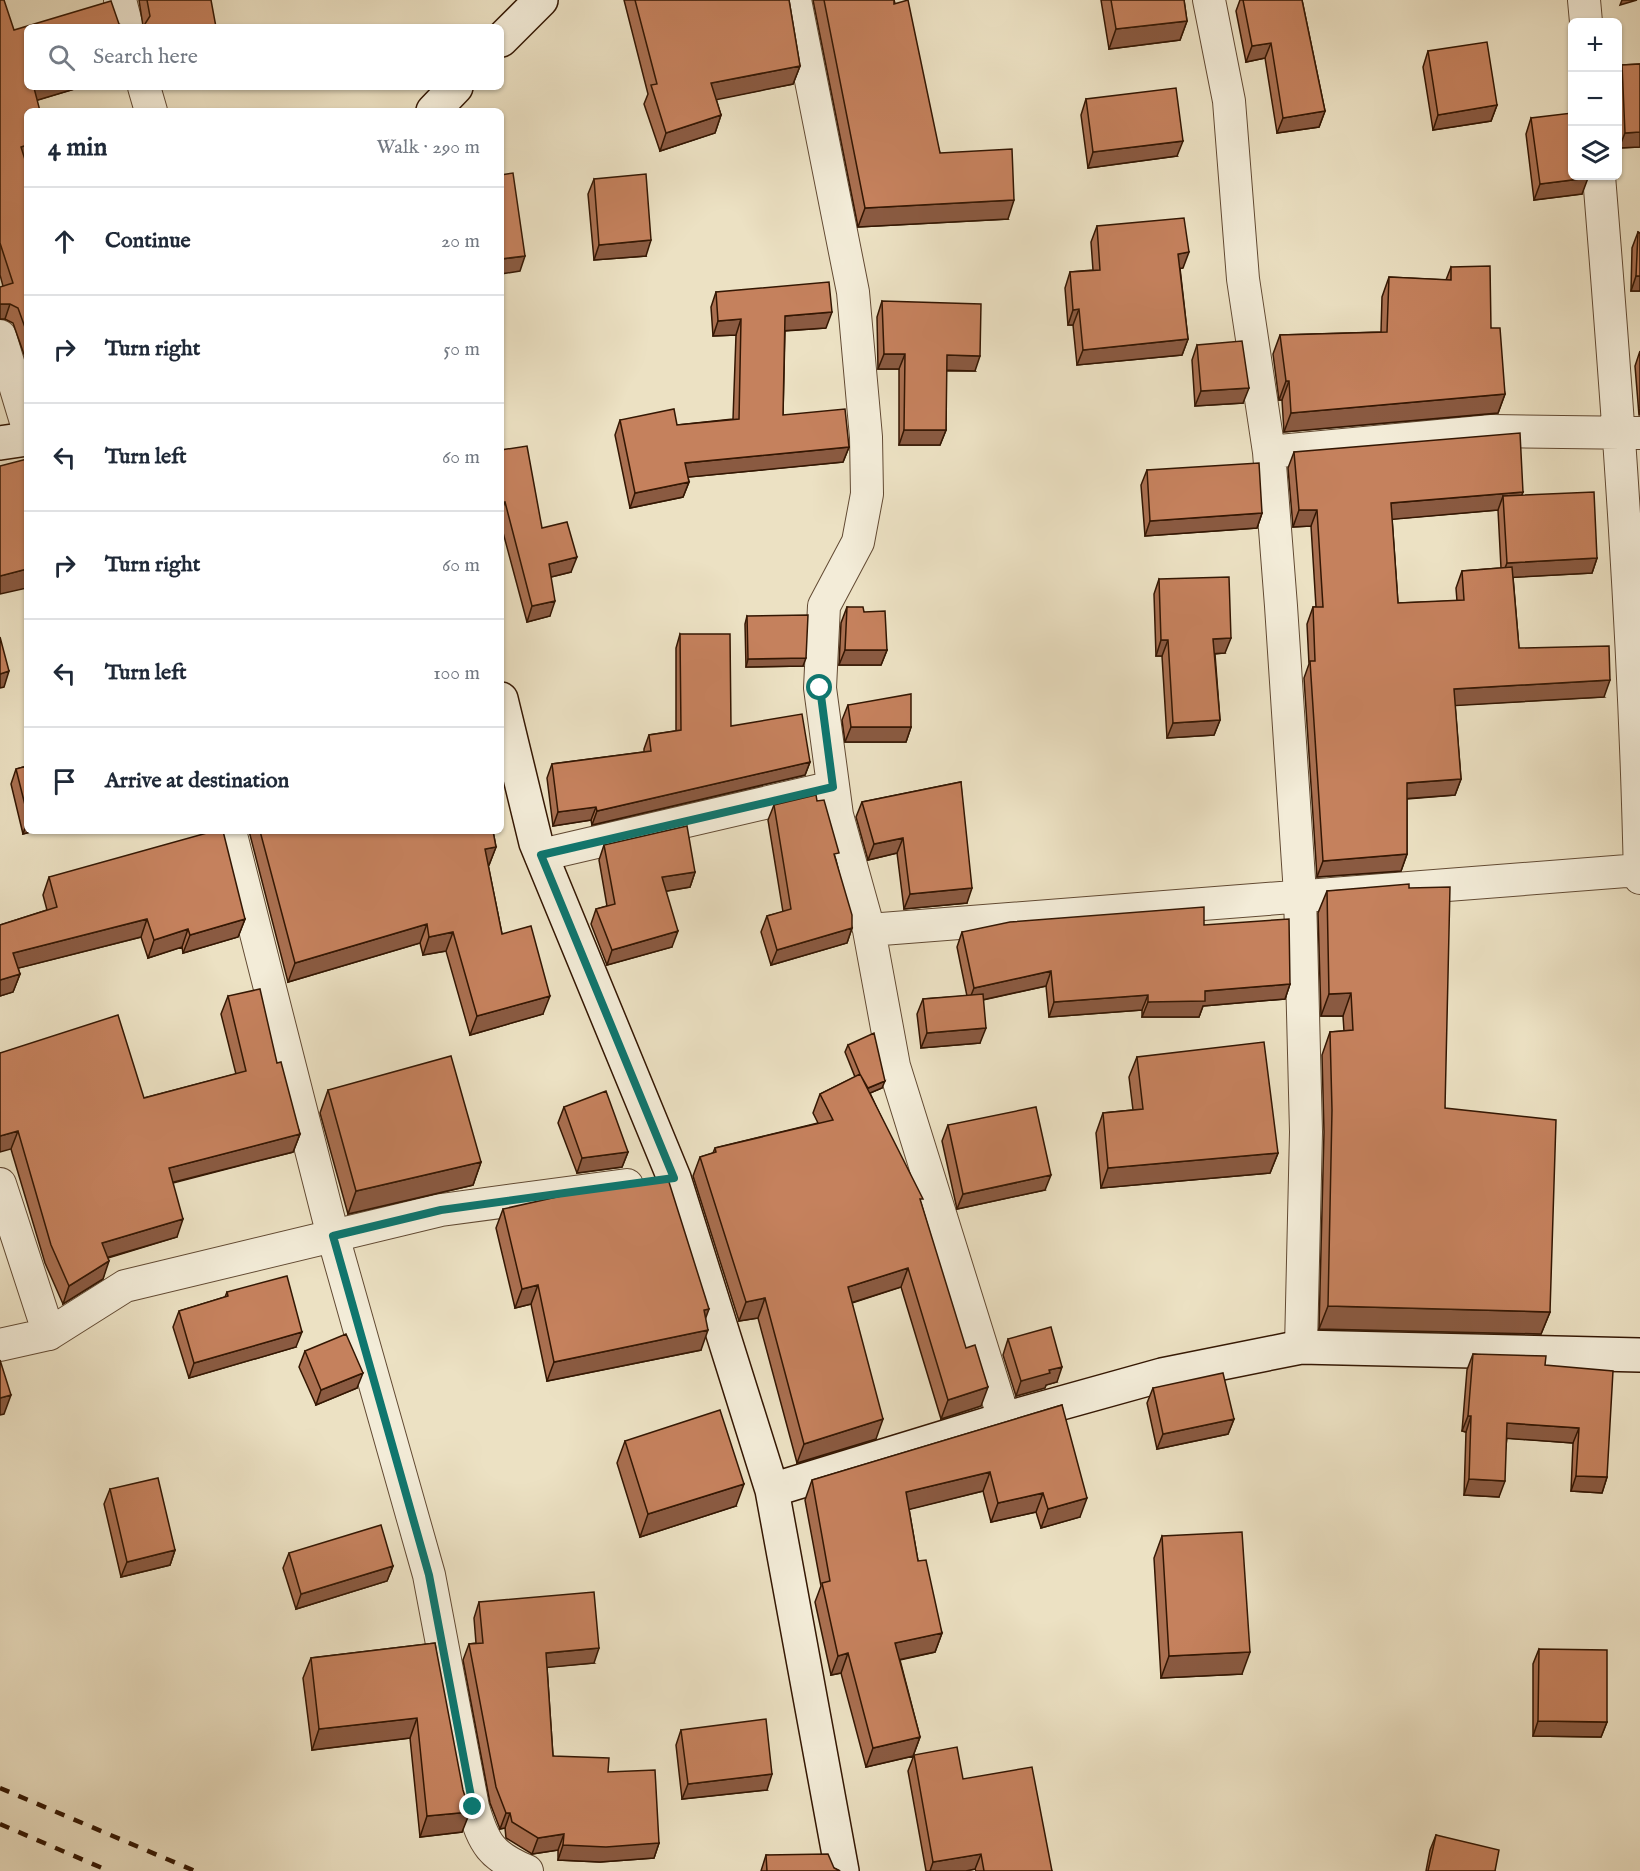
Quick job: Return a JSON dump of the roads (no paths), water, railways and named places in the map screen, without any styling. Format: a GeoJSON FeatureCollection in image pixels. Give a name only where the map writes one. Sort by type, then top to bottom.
{"type":"FeatureCollection","features":[{"type":"Feature","properties":{"kind":"street"},"geometry":{"type":"LineString","coordinates":[[120,0],[126,24]]}},
{"type":"Feature","properties":{"kind":"street"},"geometry":{"type":"LineString","coordinates":[[504,37],[541,0]]}},
{"type":"Feature","properties":{"kind":"street"},"geometry":{"type":"LineString","coordinates":[[795,0],[853,292],[866,437],[867,494],[858,542],[824,606],[820,688],[837,815],[868,930],[894,1066],[1004,1419]]}},
{"type":"Feature","properties":{"kind":"street"},"geometry":{"type":"LineString","coordinates":[[1209,0],[1228,101],[1243,279],[1269,452],[1300,894],[1306,1132],[1301,1347]]}},
{"type":"Feature","properties":{"kind":"street"},"geometry":{"type":"LineString","coordinates":[[1584,0],[1586,18]]}},
{"type":"Feature","properties":{"kind":"street"},"geometry":{"type":"LineString","coordinates":[[145,90],[150,108]]}},
{"type":"Feature","properties":{"kind":"street"},"geometry":{"type":"LineString","coordinates":[[436,108],[453,90]]}},
{"type":"Feature","properties":{"kind":"street"},"geometry":{"type":"LineString","coordinates":[[1599,180],[1630,433],[1640,878]]}},
{"type":"Feature","properties":{"kind":"street"},"geometry":{"type":"LineString","coordinates":[[0,336],[24,415]]}},
{"type":"Feature","properties":{"kind":"street"},"geometry":{"type":"LineString","coordinates":[[1269,452],[1492,431],[1630,433]]}},
{"type":"Feature","properties":{"kind":"street"},"geometry":{"type":"LineString","coordinates":[[0,443],[24,439]]}},
{"type":"Feature","properties":{"kind":"street"},"geometry":{"type":"LineString","coordinates":[[504,711],[541,855],[674,1178],[772,1490],[842,1871]]}},
{"type":"Feature","properties":{"kind":"street"},"geometry":{"type":"LineString","coordinates":[[541,855],[833,787]]}},
{"type":"Feature","properties":{"kind":"street"},"geometry":{"type":"LineString","coordinates":[[231,834],[333,1236],[429,1575],[473,1807],[482,1836],[503,1861],[527,1871]]}},
{"type":"Feature","properties":{"kind":"street"},"geometry":{"type":"LineString","coordinates":[[868,930],[1300,894],[1640,870]]}},
{"type":"Feature","properties":{"kind":"street"},"geometry":{"type":"LineString","coordinates":[[0,1344],[49,1334],[125,1286],[441,1210],[674,1178]]}},
{"type":"Feature","properties":{"kind":"street"},"geometry":{"type":"LineString","coordinates":[[0,1184],[49,1334]]}},
{"type":"Feature","properties":{"kind":"street"},"geometry":{"type":"LineString","coordinates":[[772,1490],[1004,1419],[1162,1375],[1301,1347],[1640,1355]]}},
{"type":"Feature","properties":{"kind":"railway"},"geometry":{"type":"LineString","coordinates":[[0,1788],[195,1871]]}},
{"type":"Feature","properties":{"kind":"railway"},"geometry":{"type":"LineString","coordinates":[[0,1824],[109,1871]]}}]}
